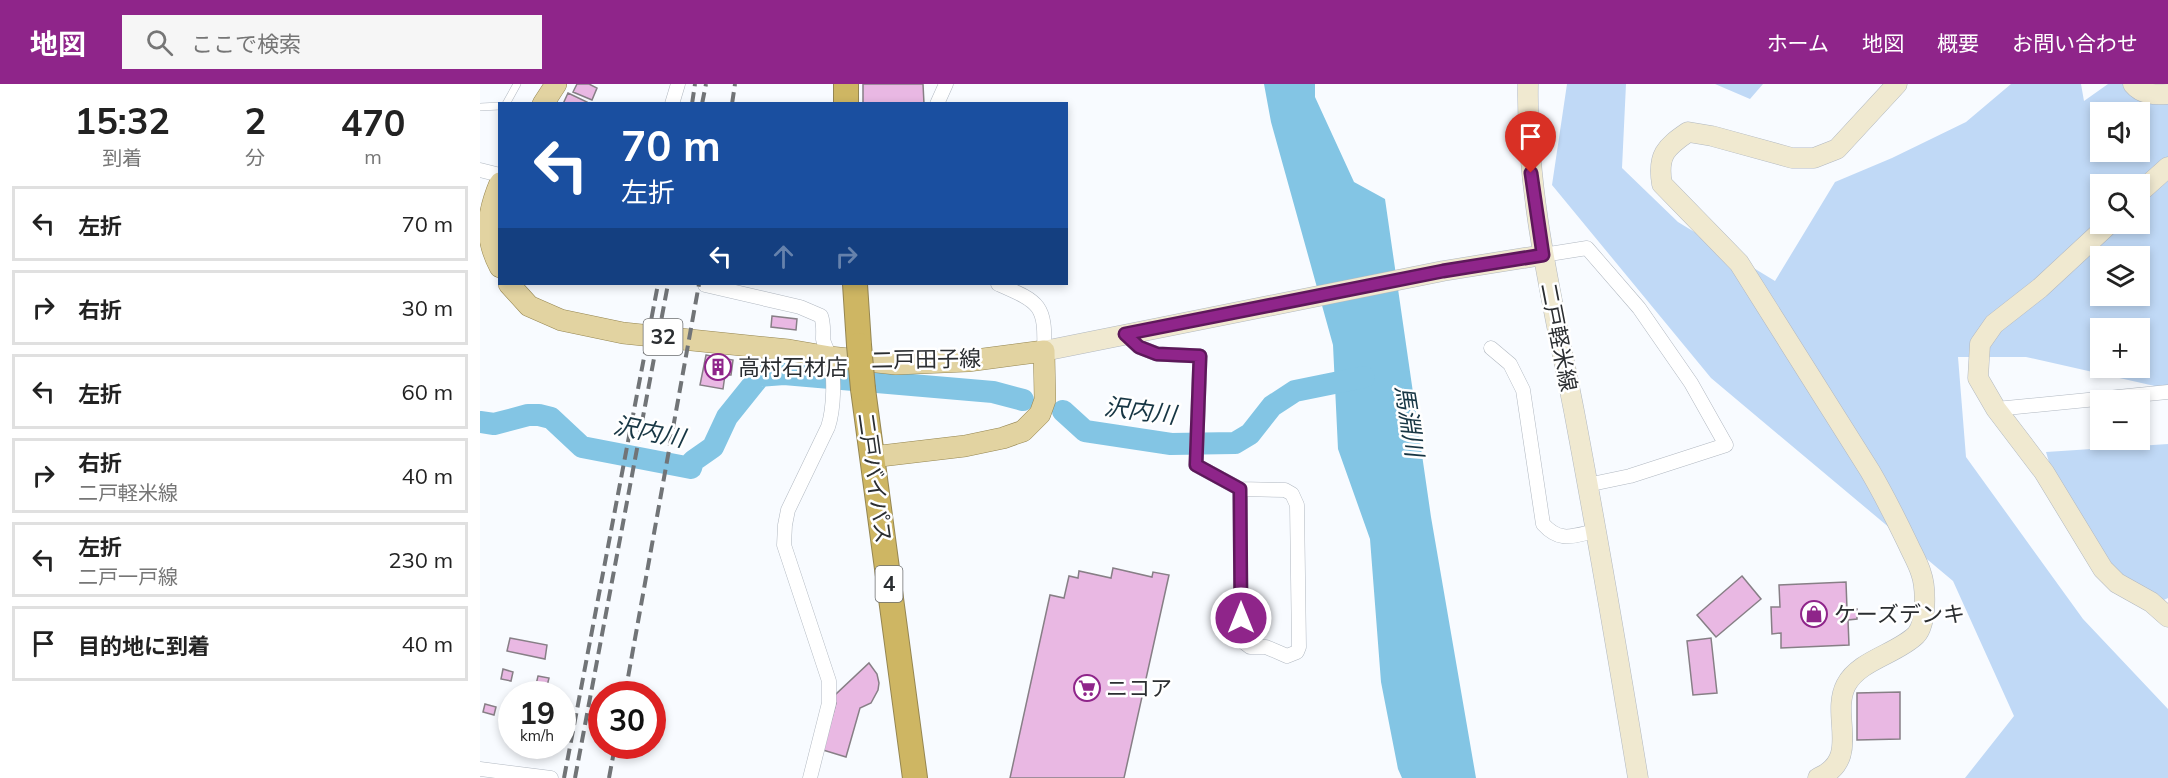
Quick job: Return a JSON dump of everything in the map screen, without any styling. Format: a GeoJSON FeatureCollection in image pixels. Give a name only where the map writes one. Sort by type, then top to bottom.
{"type":"FeatureCollection","features":[{"type":"Feature","properties":{"kind":"highway"},"geometry":{"type":"LineString","coordinates":[[846,84],[846,102]]}},
{"type":"Feature","properties":{"kind":"highway","name":"二戸バイパス"},"geometry":{"type":"LineString","coordinates":[[855,285],[863,389],[915,778]]}},
{"type":"Feature","properties":{"kind":"main road"},"geometry":{"type":"LineString","coordinates":[[544,102],[556,84]]}},
{"type":"Feature","properties":{"kind":"main road"},"geometry":{"type":"LineString","coordinates":[[498,189],[489,216],[488,234],[498,263]]}},
{"type":"Feature","properties":{"kind":"main road","name":"二戸田子線"},"geometry":{"type":"LineString","coordinates":[[510,285],[529,306],[561,320],[623,333],[789,350],[896,364],[968,361],[1044,351]]}},
{"type":"Feature","properties":{"kind":"main road"},"geometry":{"type":"LineString","coordinates":[[872,457],[964,446],[1003,438],[1023,431],[1040,414],[1045,400],[1044,351]]}},
{"type":"Feature","properties":{"kind":"street"},"geometry":{"type":"LineString","coordinates":[[673,102],[678,84]]}},
{"type":"Feature","properties":{"kind":"street"},"geometry":{"type":"LineString","coordinates":[[938,102],[946,84]]}},
{"type":"Feature","properties":{"kind":"street"},"geometry":{"type":"LineString","coordinates":[[1528,84],[1531,173],[1543,255],[1587,248],[1639,308],[1691,383],[1726,445],[1630,476],[1587,485]]}},
{"type":"Feature","properties":{"kind":"street"},"geometry":{"type":"LineString","coordinates":[[1818,778],[1833,770],[1841,757],[1843,699],[1846,685],[1857,671],[1917,634],[1925,614],[1922,574],[1886,498],[1739,263],[1662,184],[1659,167],[1669,145],[1688,132],[1712,136],[1792,158],[1814,158],[1837,149],[1897,84]]}},
{"type":"Feature","properties":{"kind":"street"},"geometry":{"type":"LineString","coordinates":[[2133,84],[2137,89],[2153,95],[2168,94]]}},
{"type":"Feature","properties":{"kind":"street"},"geometry":{"type":"LineString","coordinates":[[2150,184],[2168,167]]}},
{"type":"Feature","properties":{"kind":"street"},"geometry":{"type":"LineString","coordinates":[[480,170],[498,174]]}},
{"type":"Feature","properties":{"kind":"street"},"geometry":{"type":"LineString","coordinates":[[2098,234],[2040,288],[1994,324],[1980,344],[1978,378],[1996,409],[2044,472],[2103,569],[2117,583],[2151,603],[2168,617]]}},
{"type":"Feature","properties":{"kind":"street","name":"二戸軽米線"},"geometry":{"type":"LineString","coordinates":[[1044,351],[1443,271],[1543,255],[1587,485],[1638,778]]}},
{"type":"Feature","properties":{"kind":"street"},"geometry":{"type":"LineString","coordinates":[[705,285],[800,307],[821,316],[824,324],[823,341],[830,357],[832,415],[788,510],[784,545],[829,681],[829,704],[810,778]]}},
{"type":"Feature","properties":{"kind":"street"},"geometry":{"type":"LineString","coordinates":[[1000,285],[1032,300],[1040,309],[1045,325],[1044,351]]}},
{"type":"Feature","properties":{"kind":"street"},"geometry":{"type":"LineString","coordinates":[[1125,334],[1139,347],[1157,354],[1200,356],[1196,465],[1240,489],[1285,490],[1292,494],[1297,506],[1299,647],[1297,652],[1287,656],[1266,647],[1250,647],[1241,640],[1240,489]]}},
{"type":"Feature","properties":{"kind":"street"},"geometry":{"type":"LineString","coordinates":[[1491,348],[1510,364],[1523,390],[1543,524],[1550,531],[1565,537],[1595,531]]}},
{"type":"Feature","properties":{"kind":"street"},"geometry":{"type":"LineString","coordinates":[[1996,409],[2168,392]]}},
{"type":"Feature","properties":{"kind":"street"},"geometry":{"type":"LineString","coordinates":[[480,769],[551,778]]}},
{"type":"Feature","properties":{"kind":"lane"},"geometry":{"type":"LineString","coordinates":[[507,102],[517,84]]}},
{"type":"Feature","properties":{"kind":"lane"},"geometry":{"type":"LineString","coordinates":[[480,107],[498,106]]}},
{"type":"Feature","properties":{"kind":"shaded area"},"geometry":{"type":"Polygon","coordinates":[[[1567,84],[1626,84],[1622,168],[1678,222],[1775,281],[1835,182],[1892,158],[1966,122],[2011,84],[2081,84],[2084,101],[2108,84],[2168,84],[2168,389],[2119,378],[2150,378],[2150,318],[2090,318],[2090,371],[2026,357],[1958,357],[1966,457],[2083,619],[2168,709],[2168,778],[1965,778],[2014,716],[1953,581],[1711,378],[1552,185],[1567,84]]]}},
{"type":"Feature","properties":{"kind":"shaded area"},"geometry":{"type":"Polygon","coordinates":[[[1715,84],[1763,84],[1750,99],[1715,84]]]}},
{"type":"Feature","properties":{"kind":"shaded area"},"geometry":{"type":"Polygon","coordinates":[[[2168,444],[2168,598],[2145,609],[2065,516],[2046,452],[2090,449],[2150,450],[2150,445],[2168,444]]]}},
{"type":"Feature","properties":{"kind":"water","name":"馬淵川"},"geometry":{"type":"Polygon","coordinates":[[[1264,84],[1315,84],[1315,97],[1354,182],[1385,199],[1431,517],[1476,778],[1402,778],[1398,769],[1381,682],[1370,539],[1338,449],[1333,345],[1271,122],[1264,84]]]}},
{"type":"Feature","properties":{"kind":"building"},"geometry":{"type":"Polygon","coordinates":[[[577,84],[589,84],[597,88],[592,100],[573,92],[577,84]]]}},
{"type":"Feature","properties":{"kind":"building"},"geometry":{"type":"Polygon","coordinates":[[[863,84],[923,84],[924,102],[863,102],[863,84]]]}},
{"type":"Feature","properties":{"kind":"building"},"geometry":{"type":"Polygon","coordinates":[[[568,93],[587,102],[564,102],[568,93]]]}},
{"type":"Feature","properties":{"kind":"building"},"geometry":{"type":"Polygon","coordinates":[[[772,316],[797,319],[796,330],[771,327],[772,316]]]}},
{"type":"Feature","properties":{"kind":"building","name":"高村石材店"},"geometry":{"type":"Polygon","coordinates":[[[706,355],[733,360],[731,375],[725,375],[723,389],[700,385],[706,355]]]}},
{"type":"Feature","properties":{"kind":"building","name":"ニコア"},"geometry":{"type":"Polygon","coordinates":[[[1113,568],[1152,577],[1153,572],[1169,575],[1124,778],[1010,778],[1050,595],[1064,598],[1069,576],[1078,578],[1079,571],[1111,578],[1113,568]]]}},
{"type":"Feature","properties":{"kind":"building"},"geometry":{"type":"Polygon","coordinates":[[[1742,576],[1761,599],[1716,637],[1697,615],[1742,576]]]}},
{"type":"Feature","properties":{"kind":"building","name":"ケーズデンキ"},"geometry":{"type":"Polygon","coordinates":[[[1846,582],[1847,609],[1857,609],[1857,619],[1848,620],[1849,645],[1781,648],[1781,633],[1772,634],[1771,607],[1780,607],[1779,585],[1846,582]]]}},
{"type":"Feature","properties":{"kind":"building"},"geometry":{"type":"Polygon","coordinates":[[[510,638],[547,645],[545,659],[507,651],[510,638]]]}},
{"type":"Feature","properties":{"kind":"building"},"geometry":{"type":"Polygon","coordinates":[[[1711,638],[1717,693],[1693,695],[1687,641],[1711,638]]]}},
{"type":"Feature","properties":{"kind":"building"},"geometry":{"type":"Polygon","coordinates":[[[869,663],[877,674],[878,690],[871,703],[860,708],[846,757],[823,750],[836,703],[833,701],[835,695],[869,663]]]}},
{"type":"Feature","properties":{"kind":"building"},"geometry":{"type":"Polygon","coordinates":[[[503,669],[513,672],[511,681],[501,679],[503,669]]]}},
{"type":"Feature","properties":{"kind":"building"},"geometry":{"type":"Polygon","coordinates":[[[538,676],[549,678],[548,681],[537,681],[538,676]]]}},
{"type":"Feature","properties":{"kind":"building"},"geometry":{"type":"Polygon","coordinates":[[[1900,692],[1900,739],[1857,740],[1857,693],[1900,692]]]}},
{"type":"Feature","properties":{"kind":"building"},"geometry":{"type":"Polygon","coordinates":[[[485,704],[496,707],[494,715],[483,712],[485,704]]]}},
{"type":"Feature","properties":{"kind":"waterway","name":"沢内川"},"geometry":{"type":"LineString","coordinates":[[480,422],[494,424],[528,415],[539,415],[551,418],[582,447],[691,468],[693,461],[713,447],[727,417],[760,376],[784,374],[993,392],[1023,400]]}},
{"type":"Feature","properties":{"kind":"waterway","name":"沢内川"},"geometry":{"type":"LineString","coordinates":[[1063,411],[1085,431],[1171,444],[1235,443],[1250,434],[1272,406],[1295,391],[1364,377]]}},
{"type":"Feature","properties":{"kind":"railway"},"geometry":{"type":"LineString","coordinates":[[692,102],[695,84]]}},
{"type":"Feature","properties":{"kind":"railway"},"geometry":{"type":"LineString","coordinates":[[702,102],[706,84]]}},
{"type":"Feature","properties":{"kind":"railway"},"geometry":{"type":"LineString","coordinates":[[732,102],[735,84]]}},
{"type":"Feature","properties":{"kind":"railway"},"geometry":{"type":"LineString","coordinates":[[564,778],[658,285]]}},
{"type":"Feature","properties":{"kind":"railway"},"geometry":{"type":"LineString","coordinates":[[575,778],[668,285]]}},
{"type":"Feature","properties":{"kind":"railway"},"geometry":{"type":"LineString","coordinates":[[627,681],[699,285]]}},
{"type":"Feature","properties":{"kind":"railway"},"geometry":{"type":"LineString","coordinates":[[609,778],[613,759]]}},
{"type":"Feature","properties":{"kind":"place","name":"高村石材店"},"geometry":{"type":"Point","coordinates":[718,367]}},
{"type":"Feature","properties":{"kind":"place","name":"ケーズデンキ"},"geometry":{"type":"Point","coordinates":[1814,614]}},
{"type":"Feature","properties":{"kind":"place","name":"ニコア"},"geometry":{"type":"Point","coordinates":[1087,688]}},
{"type":"Feature","properties":{"kind":"route"},"geometry":{"type":"LineString","coordinates":[[1241,618],[1240,489],[1196,465],[1200,356],[1157,354],[1139,347],[1125,334],[1443,271],[1543,255],[1531,173]]}}]}
